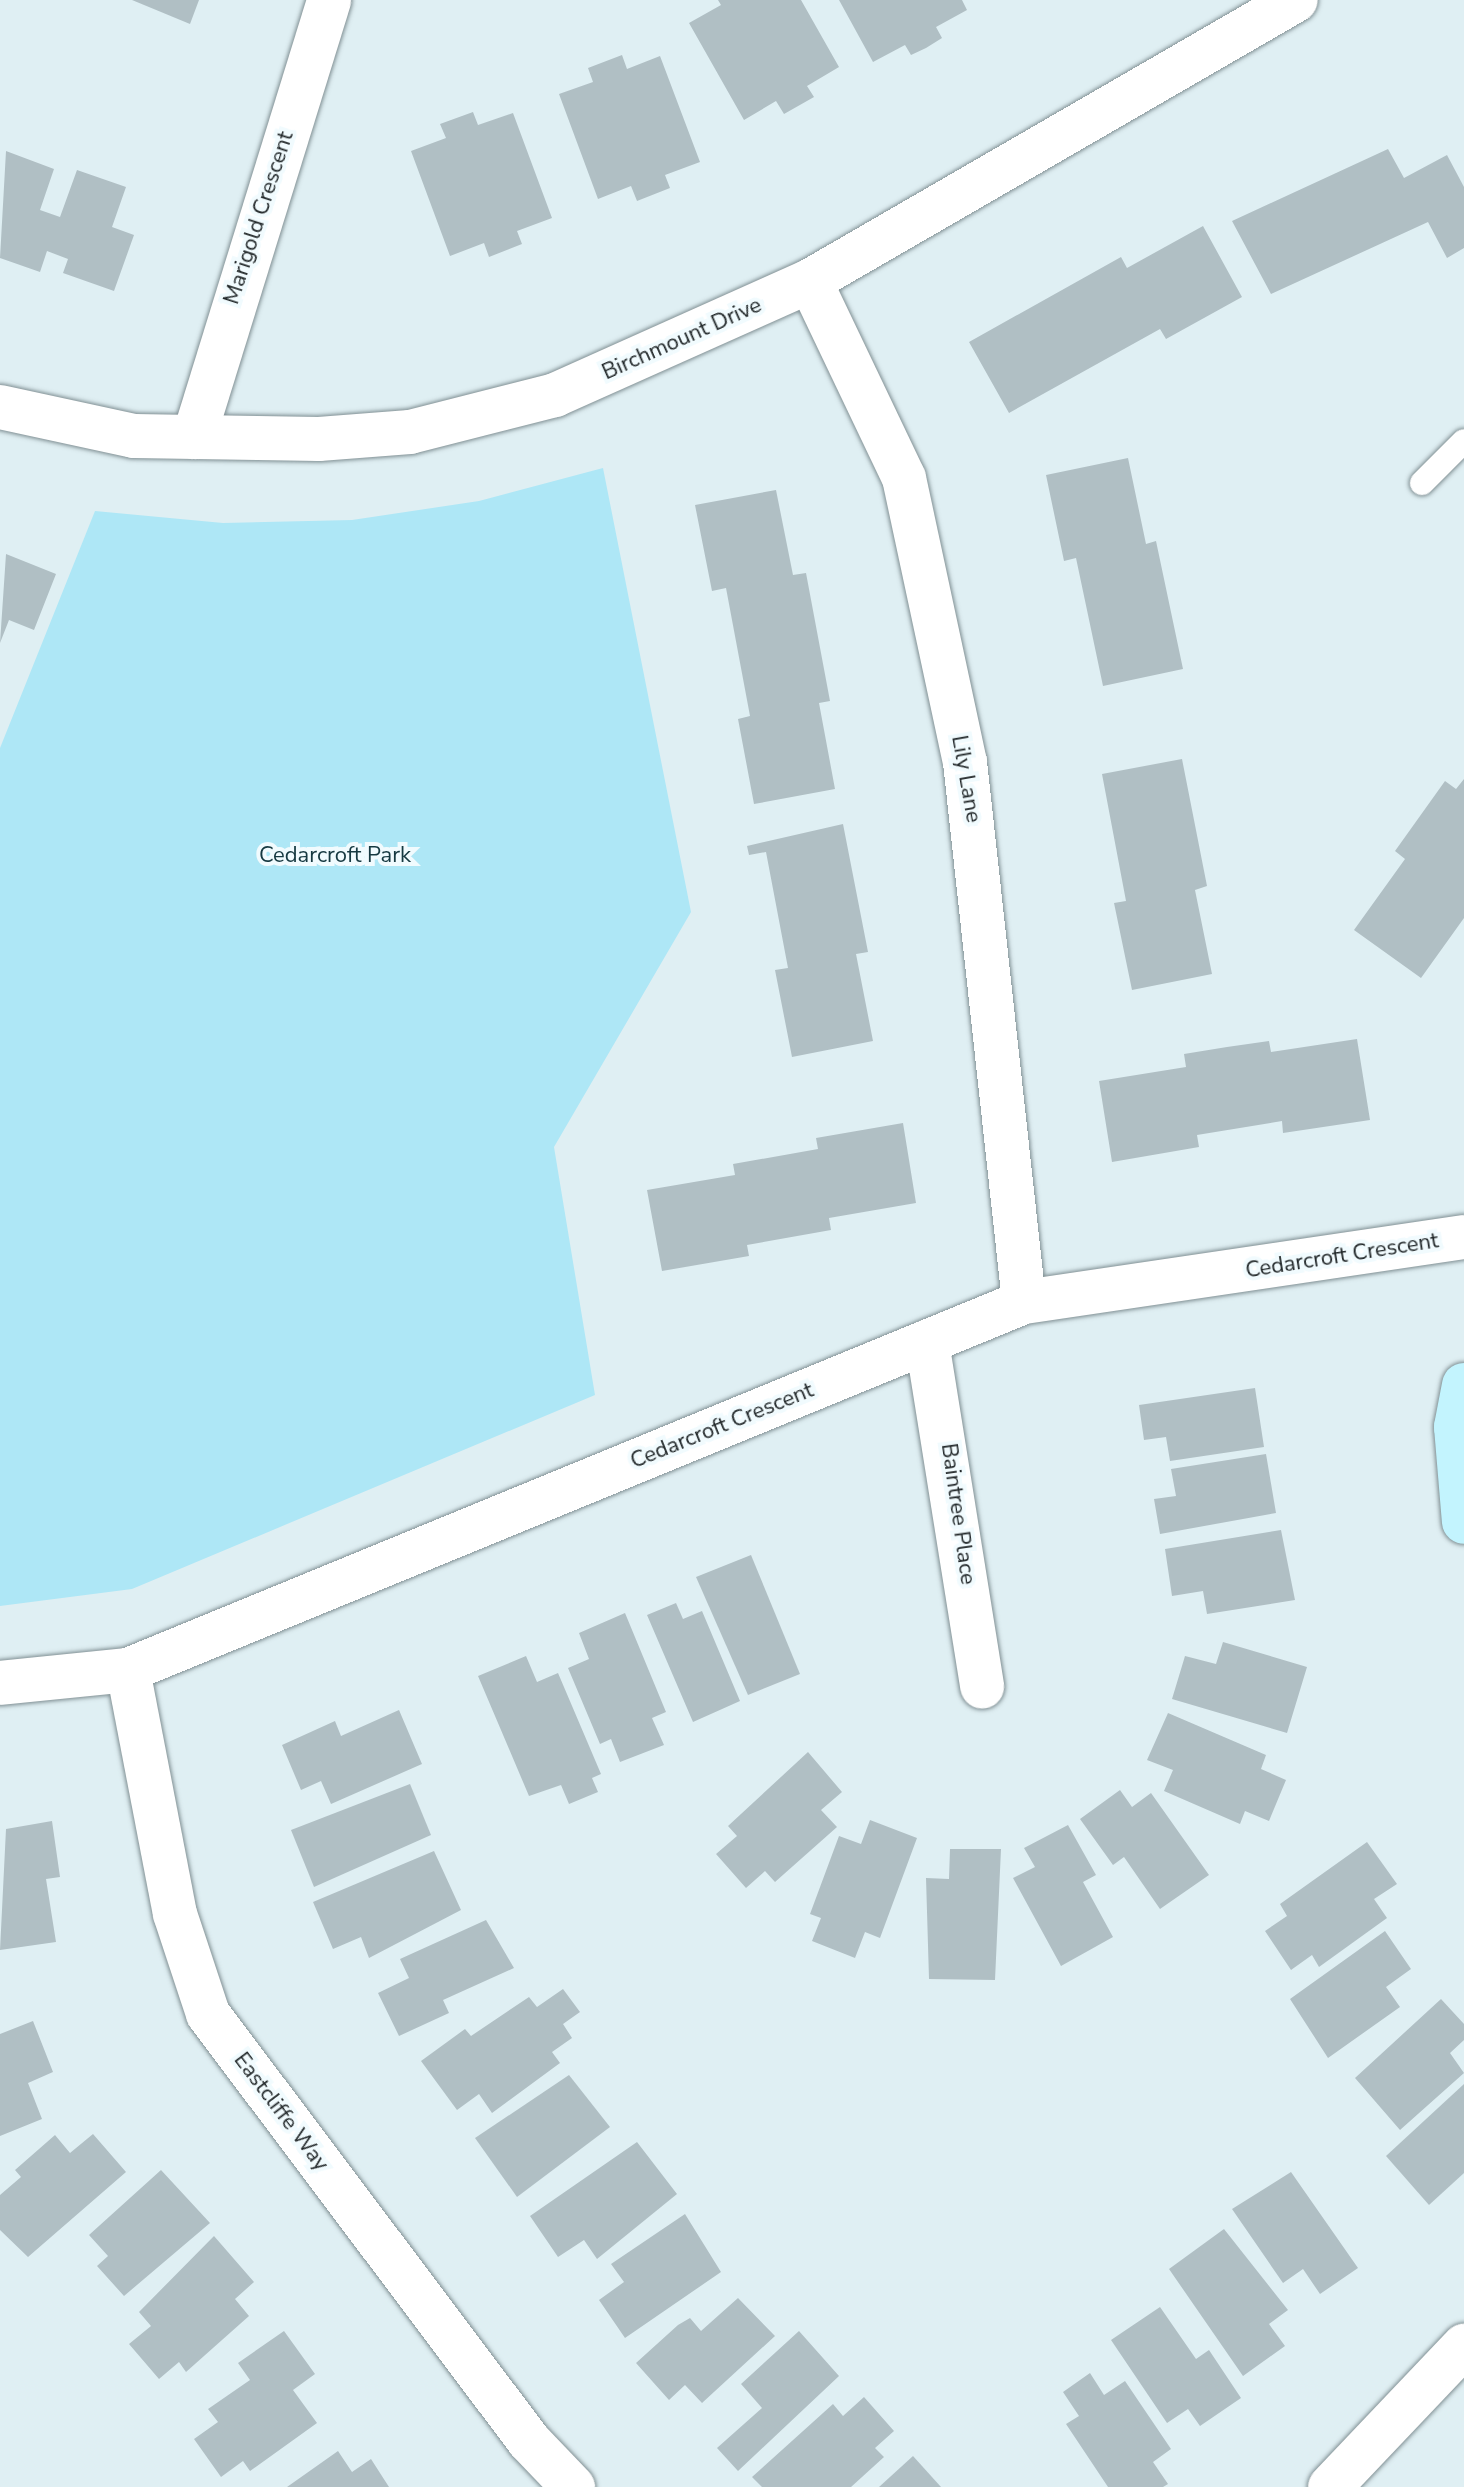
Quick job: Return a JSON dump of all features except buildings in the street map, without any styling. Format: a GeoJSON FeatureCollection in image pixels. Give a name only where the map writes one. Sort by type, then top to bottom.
{"type":"FeatureCollection","features":[{"type":"Feature","properties":{"kind":"street","name":"Marigold Crescent"},"geometry":{"type":"LineString","coordinates":[[194,437],[329,0]]}},
{"type":"Feature","properties":{"kind":"street","name":"Birchmount Drive"},"geometry":{"type":"LineString","coordinates":[[0,407],[134,436],[194,437],[410,432],[555,395],[810,281],[1296,0]]}},
{"type":"Feature","properties":{"kind":"street","name":"Lily Lane"},"geometry":{"type":"LineString","coordinates":[[810,281],[904,478],[965,762],[1024,1302]]}},
{"type":"Feature","properties":{"kind":"street","name":"Cedarcroft Crescent"},"geometry":{"type":"LineString","coordinates":[[0,1683],[128,1670],[1024,1302],[1464,1237]]}},
{"type":"Feature","properties":{"kind":"street","name":"Baintree Place"},"geometry":{"type":"LineString","coordinates":[[927,1342],[982,1687]]}},
{"type":"Feature","properties":{"kind":"street"},"geometry":{"type":"LineString","coordinates":[[1464,1385],[1456,1427],[1464,1522]]}},
{"type":"Feature","properties":{"kind":"street","name":"Eastcliffe Way"},"geometry":{"type":"LineString","coordinates":[[128,1670],[175,1914],[208,2014],[529,2441],[573,2487]]}},
{"type":"Feature","properties":{"kind":"street"},"geometry":{"type":"LineString","coordinates":[[1330,2487],[1464,2346]]}},
{"type":"Feature","properties":{"kind":"lane"},"geometry":{"type":"LineString","coordinates":[[1422,483],[1464,441]]}},
{"type":"Feature","properties":{"kind":"green space","name":"Cedarcroft Park"},"geometry":{"type":"Polygon","coordinates":[[[603,468],[691,912],[554,1147],[595,1395],[132,1589],[0,1606],[0,748],[95,511],[223,523],[352,520],[479,501],[603,468]]]}}]}
